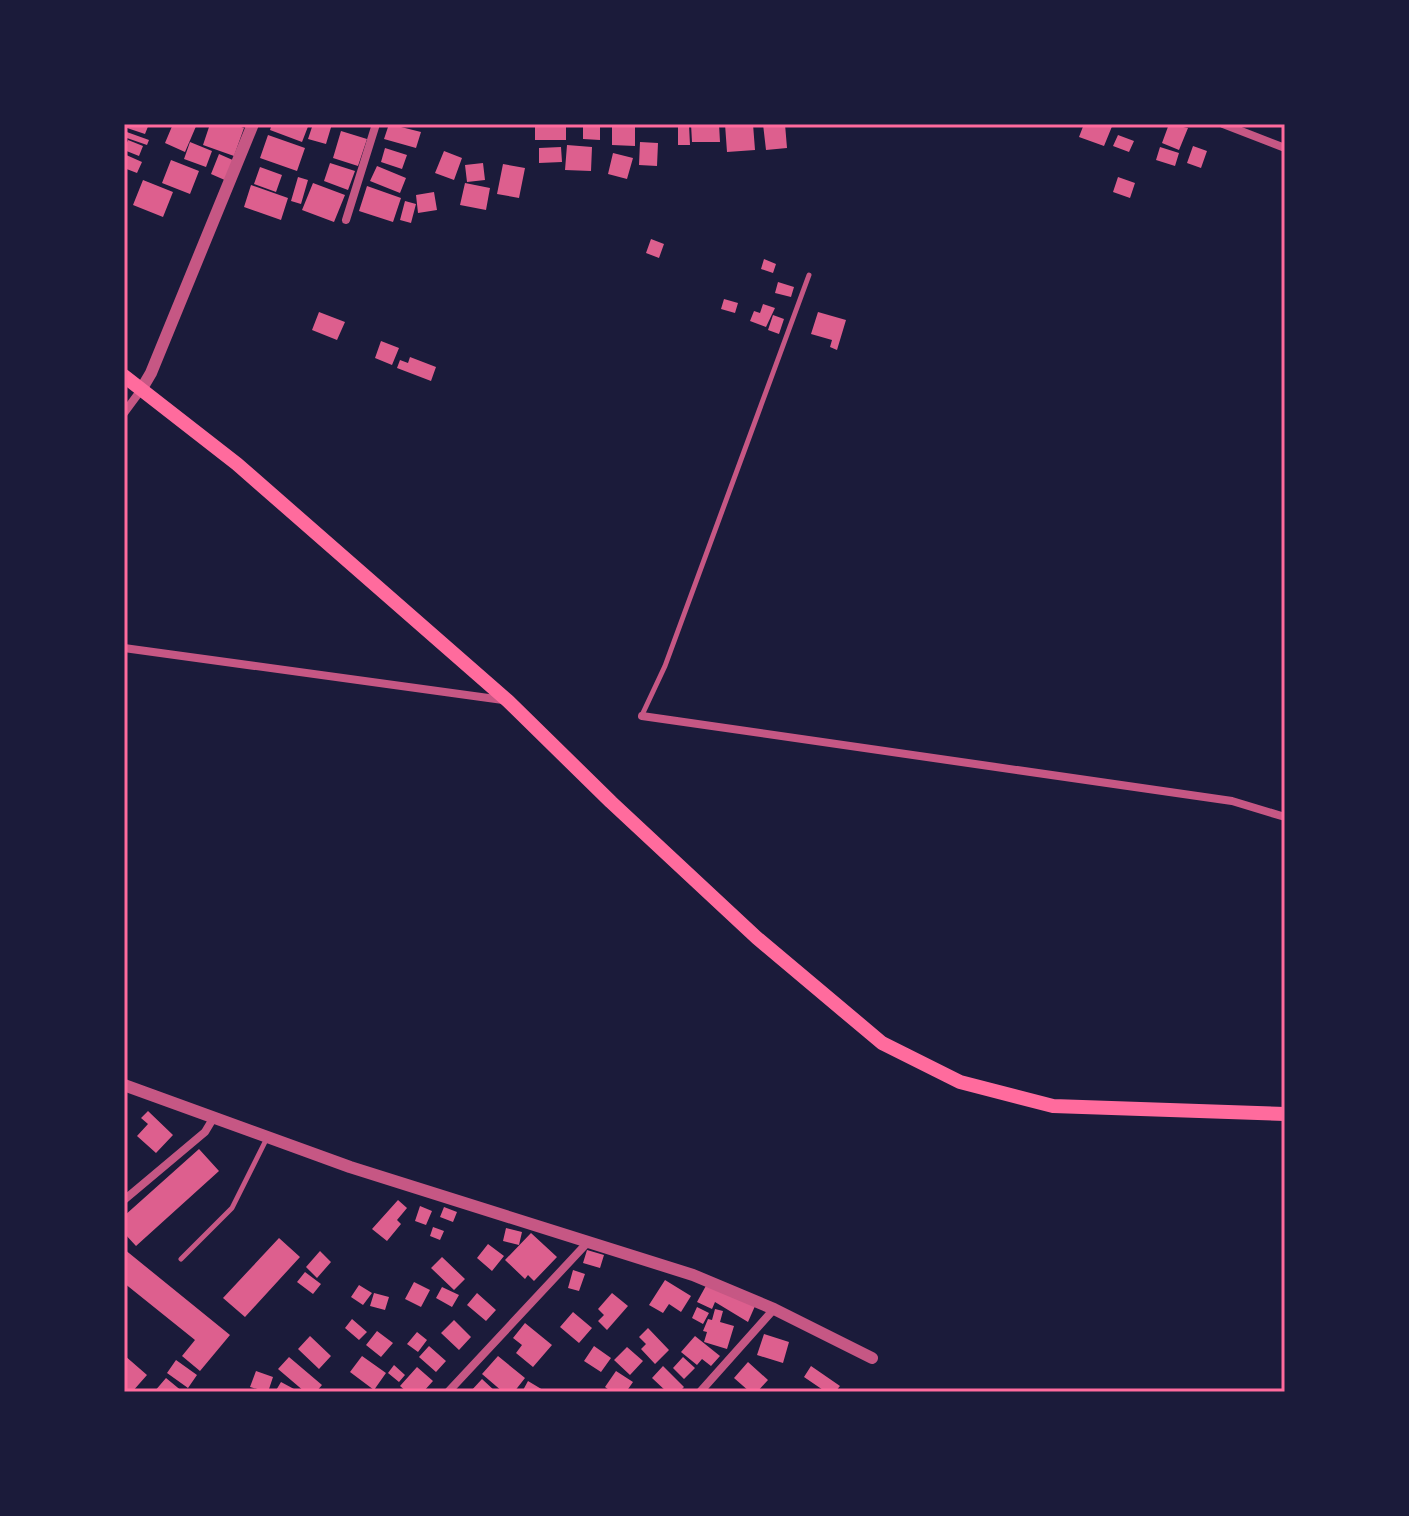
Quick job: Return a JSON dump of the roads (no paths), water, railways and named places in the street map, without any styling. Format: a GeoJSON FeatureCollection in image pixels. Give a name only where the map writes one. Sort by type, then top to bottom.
{"type":"FeatureCollection","features":[{"type":"Feature","properties":{"kind":"main road"},"geometry":{"type":"LineString","coordinates":[[124,376],[237,464],[508,701],[757,938],[882,1043],[960,1082],[1053,1106],[1285,1114]]}},
{"type":"Feature","properties":{"kind":"street"},"geometry":{"type":"LineString","coordinates":[[124,413],[151,373],[253,124]]}},
{"type":"Feature","properties":{"kind":"street"},"geometry":{"type":"LineString","coordinates":[[346,220],[376,124]]}},
{"type":"Feature","properties":{"kind":"street"},"geometry":{"type":"LineString","coordinates":[[1223,124],[1285,148]]}},
{"type":"Feature","properties":{"kind":"street"},"geometry":{"type":"LineString","coordinates":[[124,648],[508,701]]}},
{"type":"Feature","properties":{"kind":"street"},"geometry":{"type":"LineString","coordinates":[[642,716],[1232,801],[1285,817]]}},
{"type":"Feature","properties":{"kind":"street"},"geometry":{"type":"LineString","coordinates":[[124,1085],[373,1175],[705,1280],[774,1309],[872,1358]]}},
{"type":"Feature","properties":{"kind":"street"},"geometry":{"type":"LineString","coordinates":[[124,1200],[205,1132],[214,1117]]}},
{"type":"Feature","properties":{"kind":"street"},"geometry":{"type":"LineString","coordinates":[[448,1392],[588,1242]]}},
{"type":"Feature","properties":{"kind":"street"},"geometry":{"type":"LineString","coordinates":[[700,1392],[774,1309]]}},
{"type":"Feature","properties":{"kind":"lane"},"geometry":{"type":"LineString","coordinates":[[642,716],[665,666],[809,275]]}},
{"type":"Feature","properties":{"kind":"lane"},"geometry":{"type":"LineString","coordinates":[[181,1259],[232,1208],[268,1137]]}}]}
